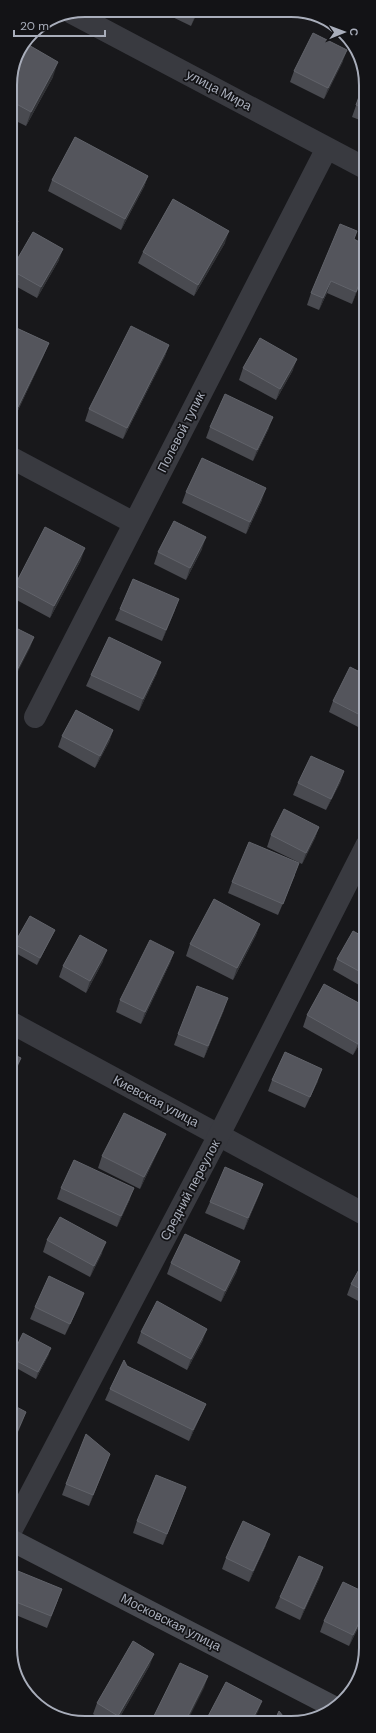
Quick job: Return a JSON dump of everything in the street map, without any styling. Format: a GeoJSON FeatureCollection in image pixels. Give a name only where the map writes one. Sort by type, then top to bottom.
{"type":"FeatureCollection","features":[{"type":"Feature","properties":{"kind":"main road","name":"Московская улица"},"geometry":{"type":"LineString","coordinates":[[17,1543],[329,1704]]}},
{"type":"Feature","properties":{"kind":"street","name":"улица Мира"},"geometry":{"type":"LineString","coordinates":[[80,17],[359,165]]}},
{"type":"Feature","properties":{"kind":"street","name":"Полевой тупик"},"geometry":{"type":"LineString","coordinates":[[35,716],[327,148]]}},
{"type":"Feature","properties":{"kind":"street"},"geometry":{"type":"LineString","coordinates":[[17,461],[134,523]]}},
{"type":"Feature","properties":{"kind":"street","name":"Средний переулок"},"geometry":{"type":"LineString","coordinates":[[17,1520],[219,1135],[359,860]]}},
{"type":"Feature","properties":{"kind":"street","name":"Киевская улица"},"geometry":{"type":"LineString","coordinates":[[17,1026],[359,1211]]}},
{"type":"Feature","properties":{"kind":"building"},"geometry":{"type":"Polygon","coordinates":[[[313,33],[324,38],[324,52],[346,52],[328,88],[294,71],[313,33]]]}},
{"type":"Feature","properties":{"kind":"building"},"geometry":{"type":"Polygon","coordinates":[[[30,46],[58,62],[31,112],[17,104],[17,81],[19,68],[24,55],[30,46]]]}},
{"type":"Feature","properties":{"kind":"building"},"geometry":{"type":"Polygon","coordinates":[[[359,97],[359,106],[356,105],[359,97]]]}},
{"type":"Feature","properties":{"kind":"building"},"geometry":{"type":"Polygon","coordinates":[[[75,137],[148,176],[125,219],[52,180],[75,137]]]}},
{"type":"Feature","properties":{"kind":"building"},"geometry":{"type":"Polygon","coordinates":[[[173,199],[229,231],[198,285],[143,252],[173,199]]]}},
{"type":"Feature","properties":{"kind":"building"},"geometry":{"type":"Polygon","coordinates":[[[340,224],[357,231],[354,239],[359,242],[359,285],[356,292],[331,281],[323,298],[311,293],[340,224]]]}},
{"type":"Feature","properties":{"kind":"building"},"geometry":{"type":"Polygon","coordinates":[[[33,232],[63,249],[41,287],[17,273],[17,260],[33,232]]]}},
{"type":"Feature","properties":{"kind":"building"},"geometry":{"type":"Polygon","coordinates":[[[131,326],[169,345],[127,428],[89,409],[131,326]]]}},
{"type":"Feature","properties":{"kind":"building"},"geometry":{"type":"Polygon","coordinates":[[[17,328],[49,343],[17,406],[17,328]]]}},
{"type":"Feature","properties":{"kind":"building"},"geometry":{"type":"Polygon","coordinates":[[[260,338],[297,359],[280,389],[243,368],[260,338]]]}},
{"type":"Feature","properties":{"kind":"building"},"geometry":{"type":"Polygon","coordinates":[[[225,394],[273,417],[257,450],[210,427],[225,394]]]}},
{"type":"Feature","properties":{"kind":"building"},"geometry":{"type":"Polygon","coordinates":[[[202,458],[266,488],[250,522],[186,492],[202,458]]]}},
{"type":"Feature","properties":{"kind":"building"},"geometry":{"type":"Polygon","coordinates":[[[174,521],[206,537],[190,568],[158,552],[174,521]]]}},
{"type":"Feature","properties":{"kind":"building"},"geometry":{"type":"Polygon","coordinates":[[[45,527],[85,548],[54,606],[17,586],[17,581],[45,527]]]}},
{"type":"Feature","properties":{"kind":"building"},"geometry":{"type":"Polygon","coordinates":[[[133,579],[179,599],[166,630],[120,609],[133,579]]]}},
{"type":"Feature","properties":{"kind":"building"},"geometry":{"type":"Polygon","coordinates":[[[17,628],[34,637],[17,670],[17,628]]]}},
{"type":"Feature","properties":{"kind":"building"},"geometry":{"type":"Polygon","coordinates":[[[109,637],[161,662],[143,699],[91,675],[109,637]]]}},
{"type":"Feature","properties":{"kind":"building"},"geometry":{"type":"Polygon","coordinates":[[[350,667],[359,672],[359,714],[333,701],[350,667]]]}},
{"type":"Feature","properties":{"kind":"building"},"geometry":{"type":"Polygon","coordinates":[[[76,710],[113,730],[100,756],[62,736],[76,710]]]}},
{"type":"Feature","properties":{"kind":"building"},"geometry":{"type":"Polygon","coordinates":[[[311,756],[344,771],[331,799],[298,783],[311,756]]]}},
{"type":"Feature","properties":{"kind":"building"},"geometry":{"type":"Polygon","coordinates":[[[284,809],[319,827],[306,853],[271,835],[284,809]]]}},
{"type":"Feature","properties":{"kind":"building"},"geometry":{"type":"Polygon","coordinates":[[[249,842],[299,863],[283,904],[232,882],[249,842]]]}},
{"type":"Feature","properties":{"kind":"building"},"geometry":{"type":"Polygon","coordinates":[[[214,899],[260,924],[237,968],[190,944],[214,899]]]}},
{"type":"Feature","properties":{"kind":"building"},"geometry":{"type":"Polygon","coordinates":[[[30,916],[55,930],[40,958],[17,946],[17,939],[30,916]]]}},
{"type":"Feature","properties":{"kind":"building"},"geometry":{"type":"Polygon","coordinates":[[[353,931],[359,934],[359,971],[337,959],[353,931]]]}},
{"type":"Feature","properties":{"kind":"building"},"geometry":{"type":"Polygon","coordinates":[[[80,935],[107,950],[90,981],[63,966],[80,935]]]}},
{"type":"Feature","properties":{"kind":"building"},"geometry":{"type":"Polygon","coordinates":[[[150,940],[174,952],[145,1012],[120,1000],[150,940]]]}},
{"type":"Feature","properties":{"kind":"building"},"geometry":{"type":"Polygon","coordinates":[[[324,984],[359,1003],[358,1044],[307,1015],[324,984]]]}},
{"type":"Feature","properties":{"kind":"building"},"geometry":{"type":"Polygon","coordinates":[[[197,986],[228,998],[208,1046],[178,1034],[197,986]]]}},
{"type":"Feature","properties":{"kind":"building"},"geometry":{"type":"Polygon","coordinates":[[[285,1052],[322,1069],[310,1097],[272,1080],[285,1052]]]}},
{"type":"Feature","properties":{"kind":"building"},"geometry":{"type":"Polygon","coordinates":[[[17,1056],[21,1058],[17,1066],[17,1056]]]}},
{"type":"Feature","properties":{"kind":"building"},"geometry":{"type":"Polygon","coordinates":[[[124,1113],[166,1134],[144,1177],[102,1156],[124,1113]]]}},
{"type":"Feature","properties":{"kind":"building"},"geometry":{"type":"Polygon","coordinates":[[[74,1160],[134,1188],[121,1216],[61,1188],[74,1160]]]}},
{"type":"Feature","properties":{"kind":"building"},"geometry":{"type":"Polygon","coordinates":[[[225,1167],[263,1184],[248,1218],[210,1202],[225,1167]]]}},
{"type":"Feature","properties":{"kind":"building"},"geometry":{"type":"Polygon","coordinates":[[[60,1217],[106,1242],[94,1266],[47,1240],[60,1217]]]}},
{"type":"Feature","properties":{"kind":"building"},"geometry":{"type":"Polygon","coordinates":[[[185,1234],[240,1261],[225,1291],[171,1263],[185,1234]]]}},
{"type":"Feature","properties":{"kind":"building"},"geometry":{"type":"Polygon","coordinates":[[[359,1270],[359,1288],[351,1284],[359,1270]]]}},
{"type":"Feature","properties":{"kind":"building"},"geometry":{"type":"Polygon","coordinates":[[[49,1276],[84,1293],[70,1324],[35,1307],[49,1276]]]}},
{"type":"Feature","properties":{"kind":"building"},"geometry":{"type":"Polygon","coordinates":[[[157,1301],[207,1329],[191,1359],[141,1332],[157,1301]]]}},
{"type":"Feature","properties":{"kind":"building"},"geometry":{"type":"Polygon","coordinates":[[[23,1333],[51,1348],[38,1372],[17,1361],[17,1346],[23,1333]]]}},
{"type":"Feature","properties":{"kind":"building"},"geometry":{"type":"Polygon","coordinates":[[[124,1360],[127,1366],[206,1404],[193,1430],[110,1389],[124,1360]]]}},
{"type":"Feature","properties":{"kind":"building"},"geometry":{"type":"Polygon","coordinates":[[[17,1407],[26,1412],[17,1432],[17,1407]]]}},
{"type":"Feature","properties":{"kind":"building"},"geometry":{"type":"Polygon","coordinates":[[[86,1434],[110,1454],[93,1495],[66,1484],[86,1434]]]}},
{"type":"Feature","properties":{"kind":"building"},"geometry":{"type":"Polygon","coordinates":[[[156,1475],[186,1487],[167,1534],[137,1521],[156,1475]]]}},
{"type":"Feature","properties":{"kind":"building"},"geometry":{"type":"Polygon","coordinates":[[[243,1521],[270,1534],[253,1571],[226,1558],[243,1521]]]}},
{"type":"Feature","properties":{"kind":"building"},"geometry":{"type":"Polygon","coordinates":[[[299,1556],[323,1567],[304,1609],[280,1597],[299,1556]]]}},
{"type":"Feature","properties":{"kind":"building"},"geometry":{"type":"Polygon","coordinates":[[[17,1571],[62,1589],[51,1616],[17,1602],[17,1571]]]}},
{"type":"Feature","properties":{"kind":"building"},"geometry":{"type":"Polygon","coordinates":[[[343,1582],[359,1590],[359,1623],[353,1635],[324,1621],[343,1582]]]}},
{"type":"Feature","properties":{"kind":"building"},"geometry":{"type":"Polygon","coordinates":[[[133,1641],[154,1654],[118,1716],[97,1703],[133,1641]]]}},
{"type":"Feature","properties":{"kind":"building"},"geometry":{"type":"Polygon","coordinates":[[[180,1663],[208,1676],[188,1716],[154,1716],[180,1663]]]}},
{"type":"Feature","properties":{"kind":"building"},"geometry":{"type":"Polygon","coordinates":[[[226,1682],[262,1701],[254,1716],[208,1716],[226,1682]]]}},
{"type":"Feature","properties":{"kind":"building"},"geometry":{"type":"Polygon","coordinates":[[[279,1711],[283,1716],[277,1716],[279,1711]]]}}]}
